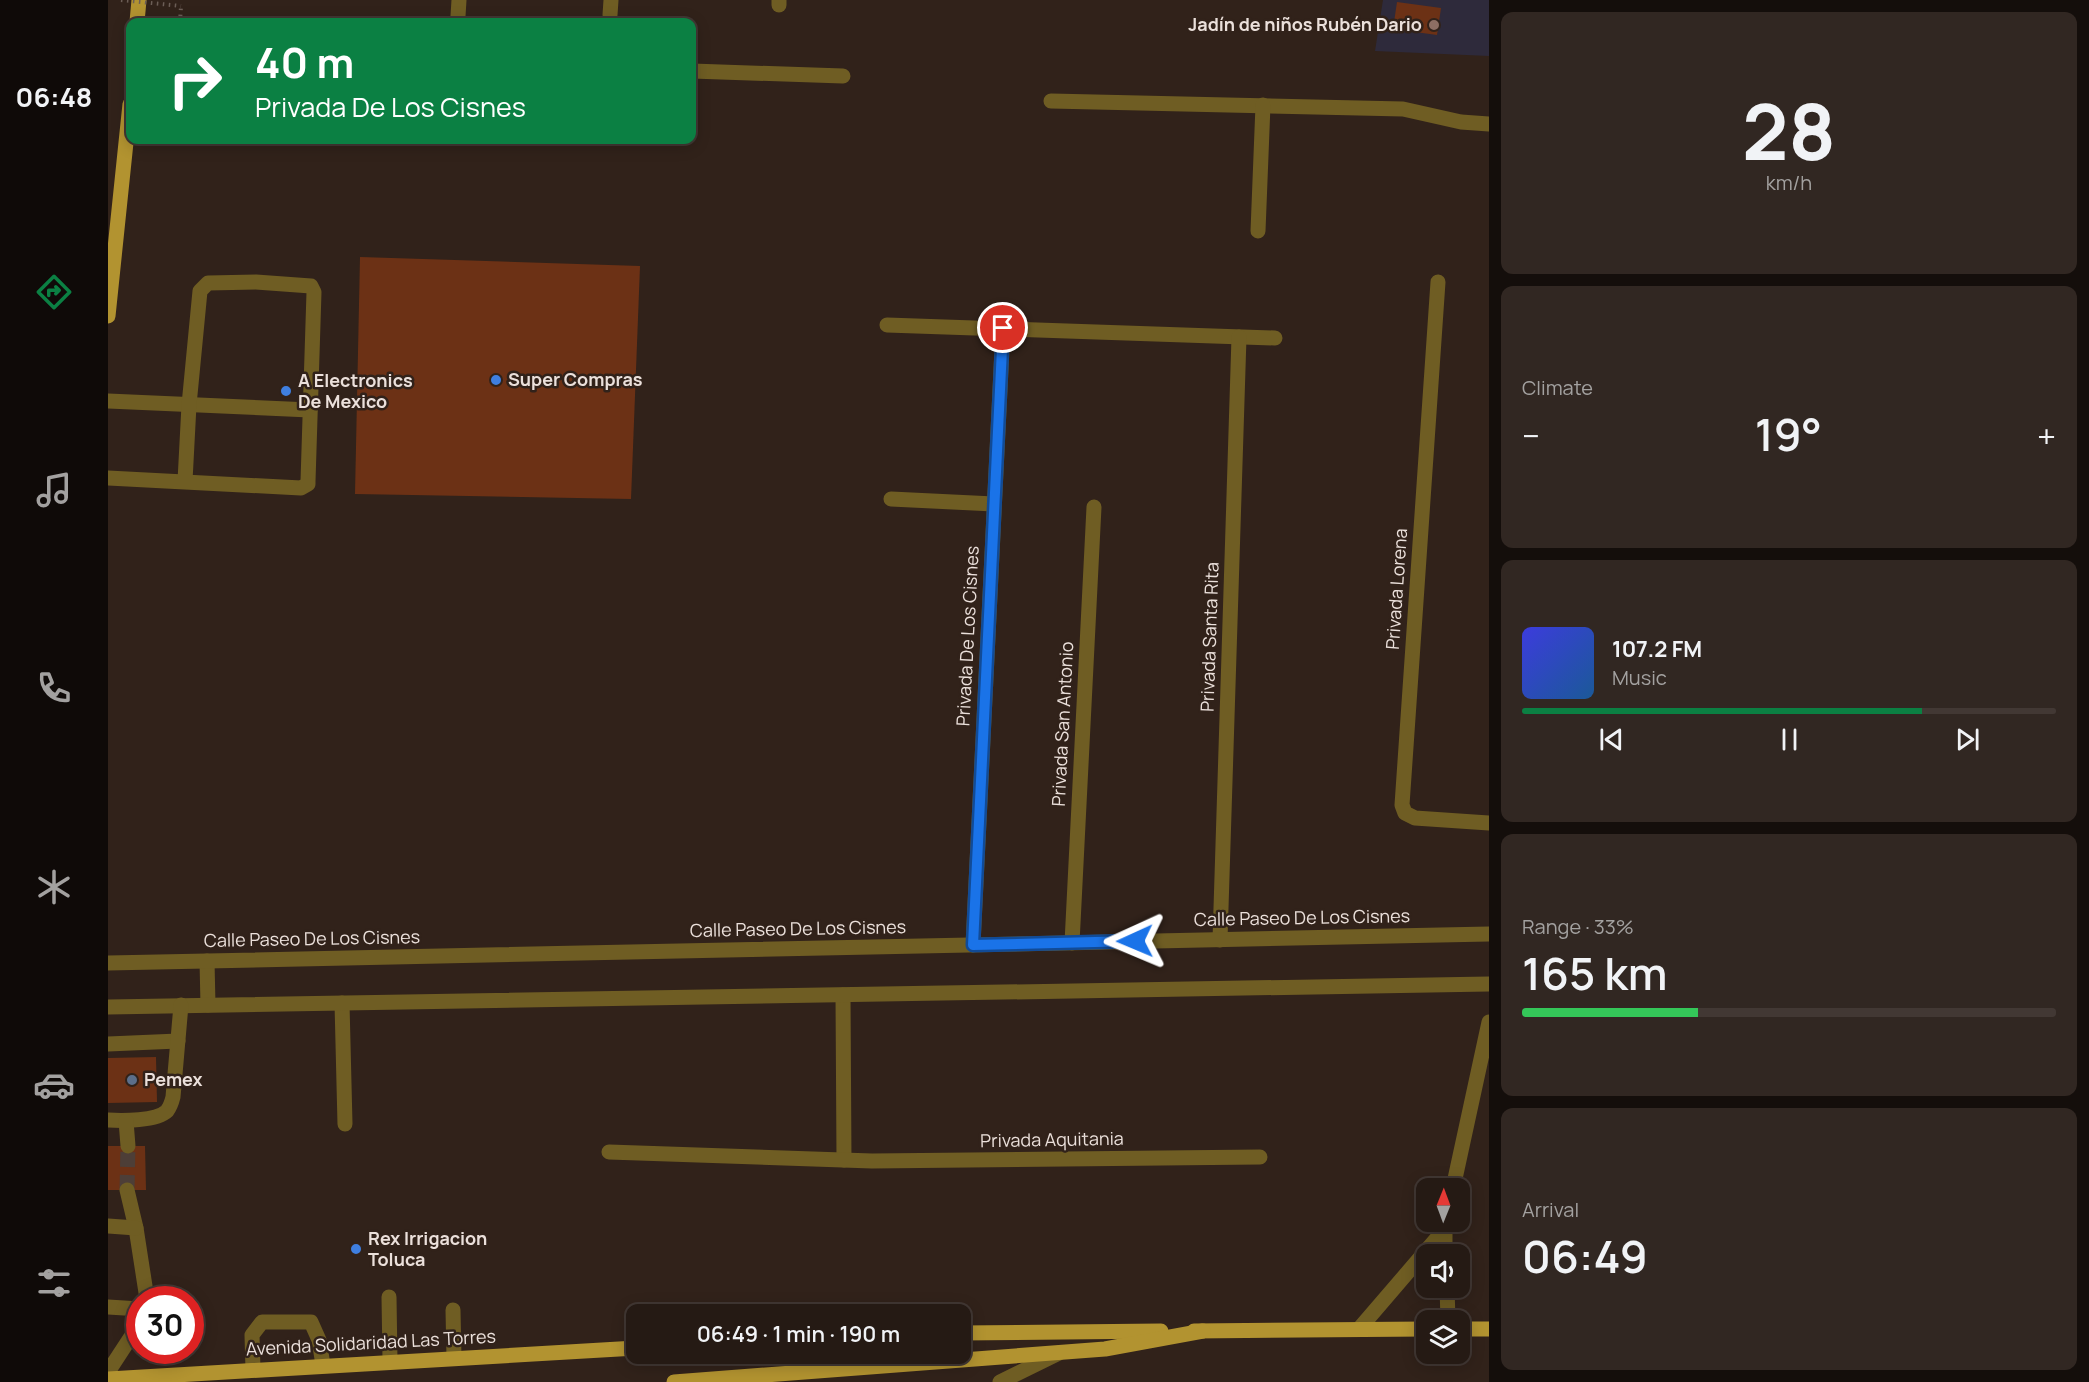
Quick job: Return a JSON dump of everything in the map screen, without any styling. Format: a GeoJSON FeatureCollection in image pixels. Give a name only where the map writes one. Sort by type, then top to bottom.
{"type":"FeatureCollection","features":[{"type":"Feature","properties":{"kind":"main road"},"geometry":{"type":"LineString","coordinates":[[137,18],[139,0]]}},
{"type":"Feature","properties":{"kind":"main road"},"geometry":{"type":"LineString","coordinates":[[108,316],[126,144]]}},
{"type":"Feature","properties":{"kind":"main road"},"geometry":{"type":"LineString","coordinates":[[971,1333],[1416,1329]]}},
{"type":"Feature","properties":{"kind":"main road"},"geometry":{"type":"LineString","coordinates":[[1470,1329],[1489,1329]]}},
{"type":"Feature","properties":{"kind":"main road"},"geometry":{"type":"LineString","coordinates":[[674,1382],[1105,1349],[1203,1331]]}},
{"type":"Feature","properties":{"kind":"main road","name":"Avenida Solidaridad Las Torres"},"geometry":{"type":"LineString","coordinates":[[108,1379],[626,1349]]}},
{"type":"Feature","properties":{"kind":"street"},"geometry":{"type":"LineString","coordinates":[[458,16],[459,0]]}},
{"type":"Feature","properties":{"kind":"street"},"geometry":{"type":"LineString","coordinates":[[696,71],[843,76]]}},
{"type":"Feature","properties":{"kind":"street"},"geometry":{"type":"LineString","coordinates":[[1051,101],[1403,109],[1461,122],[1489,124]]}},
{"type":"Feature","properties":{"kind":"street"},"geometry":{"type":"LineString","coordinates":[[1258,231],[1263,105]]}},
{"type":"Feature","properties":{"kind":"street"},"geometry":{"type":"LineString","coordinates":[[108,478],[305,487],[308,481],[313,288],[308,285],[256,282],[208,283],[202,287],[189,405],[185,481]]}},
{"type":"Feature","properties":{"kind":"street","name":"Privada Lorena"},"geometry":{"type":"LineString","coordinates":[[1438,282],[1402,805],[1405,813],[1414,818],[1489,823]]}},
{"type":"Feature","properties":{"kind":"street"},"geometry":{"type":"LineString","coordinates":[[887,325],[1275,338]]}},
{"type":"Feature","properties":{"kind":"street","name":"Privada De Los Cisnes"},"geometry":{"type":"LineString","coordinates":[[973,945],[1003,328]]}},
{"type":"Feature","properties":{"kind":"street","name":"Privada Santa Rita"},"geometry":{"type":"LineString","coordinates":[[1220,940],[1239,337]]}},
{"type":"Feature","properties":{"kind":"street"},"geometry":{"type":"LineString","coordinates":[[108,401],[310,410]]}},
{"type":"Feature","properties":{"kind":"street"},"geometry":{"type":"LineString","coordinates":[[891,499],[994,504]]}},
{"type":"Feature","properties":{"kind":"street","name":"Privada San Antonio"},"geometry":{"type":"LineString","coordinates":[[1072,943],[1094,507]]}},
{"type":"Feature","properties":{"kind":"street","name":"Calle Paseo De Los Cisnes"},"geometry":{"type":"LineString","coordinates":[[108,963],[1489,934]]}},
{"type":"Feature","properties":{"kind":"street"},"geometry":{"type":"LineString","coordinates":[[207,961],[208,1005]]}},
{"type":"Feature","properties":{"kind":"street"},"geometry":{"type":"LineString","coordinates":[[108,1007],[1489,984]]}},
{"type":"Feature","properties":{"kind":"street"},"geometry":{"type":"LineString","coordinates":[[843,995],[844,1160]]}},
{"type":"Feature","properties":{"kind":"street"},"geometry":{"type":"LineString","coordinates":[[342,1003],[345,1124]]}},
{"type":"Feature","properties":{"kind":"street"},"geometry":{"type":"LineString","coordinates":[[108,1120],[126,1121],[161,1115],[166,1111],[174,1097],[181,1005]]}},
{"type":"Feature","properties":{"kind":"street"},"geometry":{"type":"LineString","coordinates":[[1455,1178],[1489,1022]]}},
{"type":"Feature","properties":{"kind":"street"},"geometry":{"type":"LineString","coordinates":[[108,1044],[178,1041]]}},
{"type":"Feature","properties":{"kind":"street"},"geometry":{"type":"LineString","coordinates":[[126,1121],[128,1146]]}},
{"type":"Feature","properties":{"kind":"street","name":"Privada Aquitania"},"geometry":{"type":"LineString","coordinates":[[609,1152],[844,1160],[1260,1157]]}},
{"type":"Feature","properties":{"kind":"street"},"geometry":{"type":"LineString","coordinates":[[127,1190],[136,1228],[145,1286]]}},
{"type":"Feature","properties":{"kind":"street"},"geometry":{"type":"LineString","coordinates":[[108,1226],[136,1228]]}},
{"type":"Feature","properties":{"kind":"street"},"geometry":{"type":"LineString","coordinates":[[1359,1329],[1440,1232]]}},
{"type":"Feature","properties":{"kind":"street"},"geometry":{"type":"LineString","coordinates":[[389,1297],[390,1361]]}},
{"type":"Feature","properties":{"kind":"street"},"geometry":{"type":"LineString","coordinates":[[110,1305],[126,1307]]}},
{"type":"Feature","properties":{"kind":"street"},"geometry":{"type":"LineString","coordinates":[[453,1310],[454,1358]]}},
{"type":"Feature","properties":{"kind":"street"},"geometry":{"type":"LineString","coordinates":[[253,1370],[252,1335],[262,1322],[311,1322],[319,1340],[323,1365]]}},
{"type":"Feature","properties":{"kind":"street"},"geometry":{"type":"LineString","coordinates":[[108,1372],[126,1344]]}},
{"type":"Feature","properties":{"kind":"street"},"geometry":{"type":"LineString","coordinates":[[1000,1382],[1059,1353]]}},
{"type":"Feature","properties":{"kind":"path"},"geometry":{"type":"LineString","coordinates":[[121,0],[181,6],[180,18]]}},
{"type":"Feature","properties":{"kind":"shaded area","name":"Jadín de niños Rubén Dario"},"geometry":{"type":"Polygon","coordinates":[[[1383,0],[1489,0],[1489,56],[1375,51],[1383,0]]]}},
{"type":"Feature","properties":{"kind":"building"},"geometry":{"type":"Polygon","coordinates":[[[1397,2],[1441,8],[1437,35],[1393,29],[1397,2]]]}},
{"type":"Feature","properties":{"kind":"building","name":"Super Compras"},"geometry":{"type":"Polygon","coordinates":[[[360,257],[640,266],[631,499],[355,494],[360,257]]]}},
{"type":"Feature","properties":{"kind":"building","name":"Pemex"},"geometry":{"type":"Polygon","coordinates":[[[156,1057],[157,1102],[108,1103],[108,1058],[156,1057]]]}},
{"type":"Feature","properties":{"kind":"building"},"geometry":{"type":"Polygon","coordinates":[[[108,1146],[145,1146],[146,1190],[108,1190],[108,1146]]]}},
{"type":"Feature","properties":{"kind":"tunnel"},"geometry":{"type":"LineString","coordinates":[[127,1190],[128,1146]]}},
{"type":"Feature","properties":{"kind":"place","name":"Jadín de niños Rubén Dario"},"geometry":{"type":"Point","coordinates":[1434,25]}},
{"type":"Feature","properties":{"kind":"place","name":"Super Compras"},"geometry":{"type":"Point","coordinates":[496,380]}},
{"type":"Feature","properties":{"kind":"place","name":"A Electronics De Mexico"},"geometry":{"type":"Point","coordinates":[286,391]}},
{"type":"Feature","properties":{"kind":"place","name":"Pemex"},"geometry":{"type":"Point","coordinates":[132,1080]}},
{"type":"Feature","properties":{"kind":"place","name":"Rex Irrigacion Toluca"},"geometry":{"type":"Point","coordinates":[356,1249]}},
{"type":"Feature","properties":{"kind":"route"},"geometry":{"type":"LineString","coordinates":[[1003,328],[973,945],[1135,941]]}}]}
